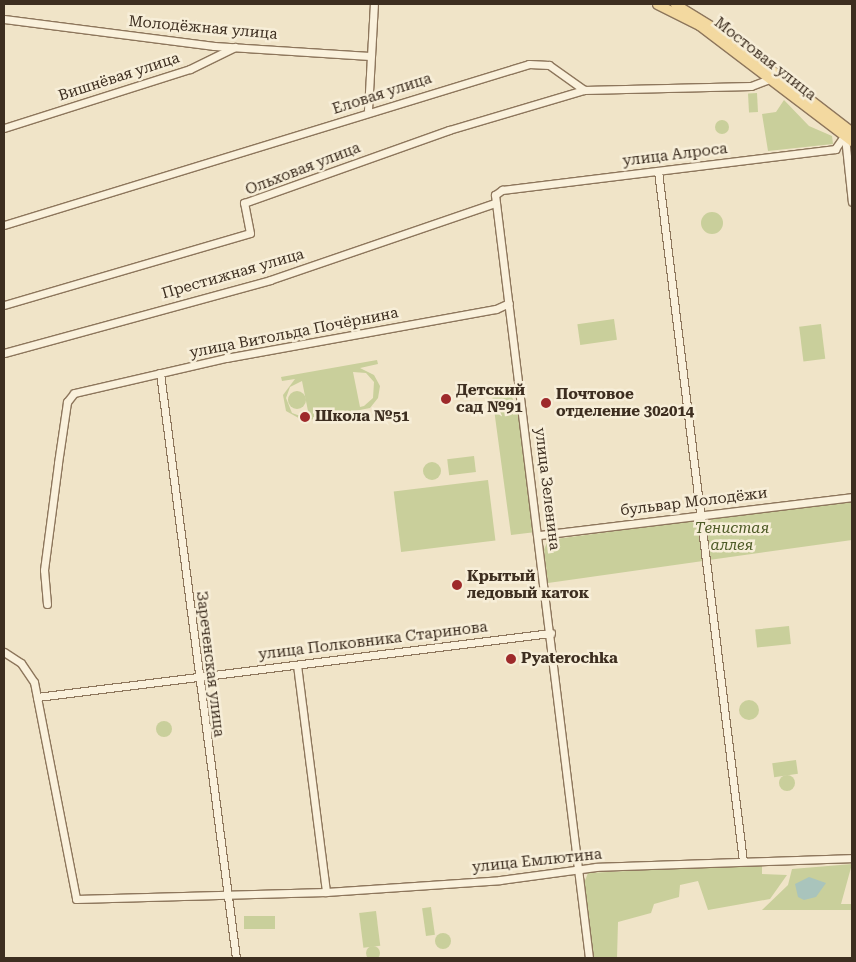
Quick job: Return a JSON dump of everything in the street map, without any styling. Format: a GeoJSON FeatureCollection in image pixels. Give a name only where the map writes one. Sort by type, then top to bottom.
{"type":"FeatureCollection","features":[{"type":"Feature","properties":{"kind":"main road","name":"Мостовая улица"},"geometry":{"type":"LineString","coordinates":[[657,4],[699,25],[769,79],[849,135]]}},
{"type":"Feature","properties":{"kind":"main road","name":"Мостовая улица"},"geometry":{"type":"LineString","coordinates":[[675,4],[730,38],[849,135]]}},
{"type":"Feature","properties":{"kind":"street"},"geometry":{"type":"LineString","coordinates":[[368,110],[374,4]]}},
{"type":"Feature","properties":{"kind":"street","name":"Молодёжная улица"},"geometry":{"type":"LineString","coordinates":[[4,19],[214,46],[240,45],[370,56]]}},
{"type":"Feature","properties":{"kind":"street","name":"Вишнёвая улица"},"geometry":{"type":"LineString","coordinates":[[4,128],[190,69],[240,45]]}},
{"type":"Feature","properties":{"kind":"street","name":"Еловая улица"},"geometry":{"type":"LineString","coordinates":[[4,225],[292,140],[368,110],[529,64],[549,64],[584,90]]}},
{"type":"Feature","properties":{"kind":"street"},"geometry":{"type":"LineString","coordinates":[[584,90],[751,86],[769,79]]}},
{"type":"Feature","properties":{"kind":"street","name":"Ольховая улица"},"geometry":{"type":"LineString","coordinates":[[4,305],[250,234],[244,203],[449,130],[584,90]]}},
{"type":"Feature","properties":{"kind":"street"},"geometry":{"type":"LineString","coordinates":[[849,135],[852,202]]}},
{"type":"Feature","properties":{"kind":"street","name":"улица Алроса"},"geometry":{"type":"LineString","coordinates":[[495,203],[502,190],[835,150],[849,135]]}},
{"type":"Feature","properties":{"kind":"street"},"geometry":{"type":"LineString","coordinates":[[658,171],[743,861]]}},
{"type":"Feature","properties":{"kind":"street","name":"улица Зеленина"},"geometry":{"type":"LineString","coordinates":[[495,203],[539,535],[589,958]]}},
{"type":"Feature","properties":{"kind":"street","name":"Престижная улица"},"geometry":{"type":"LineString","coordinates":[[4,353],[270,280],[495,203]]}},
{"type":"Feature","properties":{"kind":"street","name":"улица Витольда Почёрнина"},"geometry":{"type":"LineString","coordinates":[[47,604],[44,570],[67,402],[84,389],[496,310],[509,303]]}},
{"type":"Feature","properties":{"kind":"street","name":"Зареченская улица"},"geometry":{"type":"LineString","coordinates":[[160,374],[225,896],[236,958]]}},
{"type":"Feature","properties":{"kind":"street","name":"бульвар Молодёжи"},"geometry":{"type":"LineString","coordinates":[[539,535],[852,497]]}},
{"type":"Feature","properties":{"kind":"street","name":"улица Полковника Старинова"},"geometry":{"type":"LineString","coordinates":[[37,697],[551,633]]}},
{"type":"Feature","properties":{"kind":"street"},"geometry":{"type":"LineString","coordinates":[[4,652],[29,672],[37,697]]}},
{"type":"Feature","properties":{"kind":"street"},"geometry":{"type":"LineString","coordinates":[[297,664],[326,892]]}},
{"type":"Feature","properties":{"kind":"street","name":"улица Емлютина"},"geometry":{"type":"LineString","coordinates":[[37,697],[76,899],[326,892],[578,871],[743,861],[852,858]]}},
{"type":"Feature","properties":{"kind":"green space"},"geometry":{"type":"Polygon","coordinates":[[[748,93],[757,93],[758,112],[749,112],[748,93]]]}},
{"type":"Feature","properties":{"kind":"green space"},"geometry":{"type":"Polygon","coordinates":[[[784,100],[809,126],[832,136],[833,144],[768,151],[762,114],[776,112],[784,100]]]}},
{"type":"Feature","properties":{"kind":"green space"},"geometry":{"type":"Polygon","coordinates":[[[722,120],[727,122],[729,127],[727,132],[722,134],[717,132],[715,127],[717,122],[722,120]]]}},
{"type":"Feature","properties":{"kind":"green space"},"geometry":{"type":"Polygon","coordinates":[[[712,212],[720,215],[723,223],[720,231],[712,234],[704,231],[701,223],[704,215],[712,212]]]}},
{"type":"Feature","properties":{"kind":"green space"},"geometry":{"type":"Polygon","coordinates":[[[614,319],[617,340],[580,345],[577,324],[614,319]]]}},
{"type":"Feature","properties":{"kind":"green space"},"geometry":{"type":"Polygon","coordinates":[[[821,324],[825,359],[803,361],[799,327],[821,324]]]}},
{"type":"Feature","properties":{"kind":"green space"},"geometry":{"type":"Polygon","coordinates":[[[377,360],[378,364],[360,368],[374,375],[380,386],[378,398],[370,408],[304,421],[286,411],[283,395],[295,379],[282,381],[281,377],[377,360]],[[353,372],[360,407],[364,406],[373,398],[374,382],[366,373],[353,372]],[[302,381],[290,387],[286,398],[292,413],[303,417],[309,416],[302,381]]]}},
{"type":"Feature","properties":{"kind":"green space"},"geometry":{"type":"Polygon","coordinates":[[[511,384],[514,412],[520,412],[536,532],[511,535],[491,387],[511,384]]]}},
{"type":"Feature","properties":{"kind":"green space"},"geometry":{"type":"Polygon","coordinates":[[[297,391],[303,394],[306,400],[303,406],[297,409],[291,406],[288,400],[291,394],[297,391]]]}},
{"type":"Feature","properties":{"kind":"green space"},"geometry":{"type":"Polygon","coordinates":[[[474,456],[476,472],[449,475],[447,459],[474,456]]]}},
{"type":"Feature","properties":{"kind":"green space"},"geometry":{"type":"Polygon","coordinates":[[[432,462],[438,465],[441,471],[438,477],[432,480],[426,477],[423,471],[426,465],[432,462]]]}},
{"type":"Feature","properties":{"kind":"green space"},"geometry":{"type":"Polygon","coordinates":[[[488,480],[495,541],[401,552],[394,492],[488,480]]]}},
{"type":"Feature","properties":{"kind":"green space","name":"Тенистая аллея"},"geometry":{"type":"Polygon","coordinates":[[[852,501],[852,540],[709,560],[705,529],[713,518],[852,501]]]}},
{"type":"Feature","properties":{"kind":"green space"},"geometry":{"type":"Polygon","coordinates":[[[691,521],[699,528],[703,561],[548,583],[544,550],[548,540],[691,521]]]}},
{"type":"Feature","properties":{"kind":"green space"},"geometry":{"type":"Polygon","coordinates":[[[789,626],[791,644],[757,647],[755,630],[789,626]]]}},
{"type":"Feature","properties":{"kind":"green space"},"geometry":{"type":"Polygon","coordinates":[[[749,700],[756,703],[759,710],[756,717],[749,720],[742,717],[739,710],[742,703],[749,700]]]}},
{"type":"Feature","properties":{"kind":"green space"},"geometry":{"type":"Polygon","coordinates":[[[161,721],[167,721],[172,726],[170,735],[161,737],[156,732],[156,726],[161,721]]]}},
{"type":"Feature","properties":{"kind":"green space"},"geometry":{"type":"Polygon","coordinates":[[[796,760],[798,774],[774,777],[772,763],[796,760]]]}},
{"type":"Feature","properties":{"kind":"green space"},"geometry":{"type":"Polygon","coordinates":[[[787,775],[793,777],[795,783],[793,789],[787,791],[781,789],[779,783],[781,777],[787,775]]]}},
{"type":"Feature","properties":{"kind":"green space"},"geometry":{"type":"Polygon","coordinates":[[[762,864],[762,874],[787,875],[770,899],[708,910],[698,881],[680,885],[679,897],[654,904],[651,913],[618,922],[617,958],[593,958],[584,883],[588,873],[762,864]]]}},
{"type":"Feature","properties":{"kind":"green space"},"geometry":{"type":"Polygon","coordinates":[[[852,864],[841,904],[852,904],[852,910],[762,910],[788,885],[792,869],[852,864]]]}},
{"type":"Feature","properties":{"kind":"green space"},"geometry":{"type":"Polygon","coordinates":[[[431,907],[435,935],[426,936],[422,908],[431,907]]]}},
{"type":"Feature","properties":{"kind":"green space"},"geometry":{"type":"Polygon","coordinates":[[[376,911],[380,946],[363,948],[359,913],[376,911]]]}},
{"type":"Feature","properties":{"kind":"green space"},"geometry":{"type":"Polygon","coordinates":[[[244,916],[275,916],[275,929],[244,929],[244,916]]]}},
{"type":"Feature","properties":{"kind":"green space"},"geometry":{"type":"Polygon","coordinates":[[[443,933],[449,935],[451,941],[449,947],[443,949],[437,947],[435,941],[437,935],[443,933]]]}},
{"type":"Feature","properties":{"kind":"green space"},"geometry":{"type":"Polygon","coordinates":[[[373,946],[378,948],[380,953],[378,958],[373,960],[368,958],[366,953],[368,948],[373,946]]]}},
{"type":"Feature","properties":{"kind":"water"},"geometry":{"type":"Polygon","coordinates":[[[809,877],[826,883],[816,897],[804,900],[798,897],[795,884],[809,877]]]}},
{"type":"Feature","properties":{"kind":"place","name":"Детский сад №91"},"geometry":{"type":"Point","coordinates":[446,399]}},
{"type":"Feature","properties":{"kind":"place","name":"Почтовое отделение 302014"},"geometry":{"type":"Point","coordinates":[546,403]}},
{"type":"Feature","properties":{"kind":"place","name":"Школа №51"},"geometry":{"type":"Point","coordinates":[305,417]}},
{"type":"Feature","properties":{"kind":"place","name":"Крытый ледовый каток"},"geometry":{"type":"Point","coordinates":[457,585]}},
{"type":"Feature","properties":{"kind":"place","name":"Pyaterochka"},"geometry":{"type":"Point","coordinates":[511,659]}}]}
